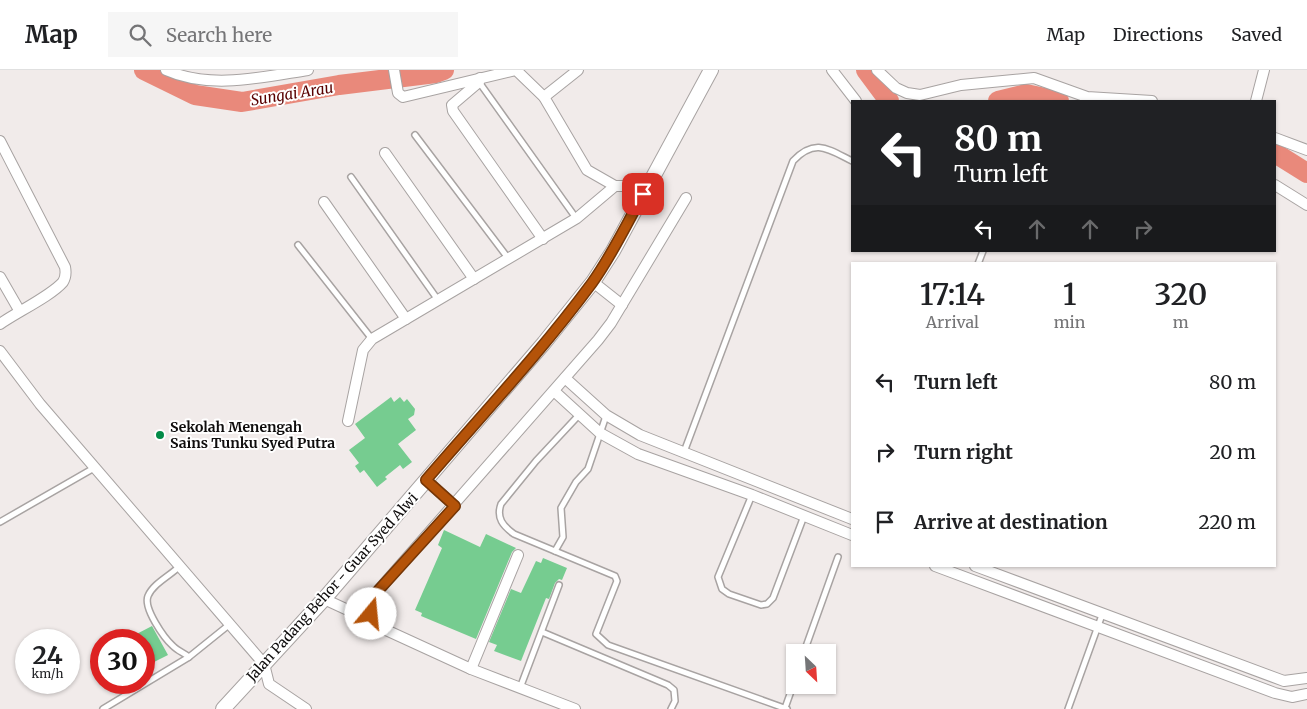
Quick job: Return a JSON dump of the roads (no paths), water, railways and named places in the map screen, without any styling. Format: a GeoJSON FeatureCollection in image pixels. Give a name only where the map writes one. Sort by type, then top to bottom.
{"type":"FeatureCollection","features":[{"type":"Feature","properties":{"kind":"main road","name":"Jalan Padang Behor - Guar Syed Alwi"},"geometry":{"type":"LineString","coordinates":[[224,709],[324,598],[426,480],[544,343],[593,282],[613,251],[711,70]]}},
{"type":"Feature","properties":{"kind":"street"},"geometry":{"type":"LineString","coordinates":[[166,70],[198,78],[226,81],[308,70]]}},
{"type":"Feature","properties":{"kind":"street"},"geometry":{"type":"LineString","coordinates":[[394,70],[398,93],[403,97],[516,70],[544,97],[587,170],[615,186],[627,186],[643,194]]}},
{"type":"Feature","properties":{"kind":"street"},"geometry":{"type":"LineString","coordinates":[[544,97],[578,70]]}},
{"type":"Feature","properties":{"kind":"street"},"geometry":{"type":"LineString","coordinates":[[832,70],[855,100]]}},
{"type":"Feature","properties":{"kind":"street"},"geometry":{"type":"LineString","coordinates":[[877,70],[896,88],[907,93],[920,95],[961,85],[1035,74],[1087,97],[1136,100]]}},
{"type":"Feature","properties":{"kind":"street"},"geometry":{"type":"LineString","coordinates":[[1256,100],[1264,70]]}},
{"type":"Feature","properties":{"kind":"street"},"geometry":{"type":"LineString","coordinates":[[480,80],[455,101],[452,105],[453,111],[543,239]]}},
{"type":"Feature","properties":{"kind":"street"},"geometry":{"type":"LineString","coordinates":[[1276,138],[1306,148]]}},
{"type":"Feature","properties":{"kind":"street"},"geometry":{"type":"LineString","coordinates":[[0,141],[66,274],[64,281],[54,289],[0,324]]}},
{"type":"Feature","properties":{"kind":"street"},"geometry":{"type":"LineString","coordinates":[[385,153],[474,279]]}},
{"type":"Feature","properties":{"kind":"street"},"geometry":{"type":"LineString","coordinates":[[348,421],[363,350],[372,339],[577,218],[615,186]]}},
{"type":"Feature","properties":{"kind":"street"},"geometry":{"type":"LineString","coordinates":[[1276,186],[1307,204]]}},
{"type":"Feature","properties":{"kind":"street"},"geometry":{"type":"LineString","coordinates":[[575,709],[470,669],[386,630],[377,624],[371,614],[370,606],[376,593],[455,506],[607,329],[686,198]]}},
{"type":"Feature","properties":{"kind":"street"},"geometry":{"type":"LineString","coordinates":[[324,202],[406,319]]}},
{"type":"Feature","properties":{"kind":"street"},"geometry":{"type":"LineString","coordinates":[[0,277],[19,310]]}},
{"type":"Feature","properties":{"kind":"street"},"geometry":{"type":"LineString","coordinates":[[593,282],[622,305]]}},
{"type":"Feature","properties":{"kind":"street"},"geometry":{"type":"LineString","coordinates":[[0,351],[40,404],[264,664],[269,684],[306,709]]}},
{"type":"Feature","properties":{"kind":"street"},"geometry":{"type":"LineString","coordinates":[[565,378],[606,415],[640,434],[851,519]]}},
{"type":"Feature","properties":{"kind":"street"},"geometry":{"type":"LineString","coordinates":[[554,391],[600,433],[638,454],[752,495],[851,535]]}},
{"type":"Feature","properties":{"kind":"street"},"geometry":{"type":"LineString","coordinates":[[426,480],[455,506]]}},
{"type":"Feature","properties":{"kind":"street"},"geometry":{"type":"LineString","coordinates":[[470,669],[518,555]]}},
{"type":"Feature","properties":{"kind":"street"},"geometry":{"type":"LineString","coordinates":[[938,567],[1098,629],[1275,693],[1292,697],[1307,694]]}},
{"type":"Feature","properties":{"kind":"street"},"geometry":{"type":"LineString","coordinates":[[978,567],[1102,615],[1284,681],[1307,678]]}},
{"type":"Feature","properties":{"kind":"street"},"geometry":{"type":"LineString","coordinates":[[324,598],[350,611],[371,614]]}},
{"type":"Feature","properties":{"kind":"lane"},"geometry":{"type":"LineString","coordinates":[[480,80],[577,218]]}},
{"type":"Feature","properties":{"kind":"lane"},"geometry":{"type":"LineString","coordinates":[[415,136],[508,258]]}},
{"type":"Feature","properties":{"kind":"lane"},"geometry":{"type":"LineString","coordinates":[[684,453],[793,161],[802,152],[811,147],[820,146],[851,161]]}},
{"type":"Feature","properties":{"kind":"lane"},"geometry":{"type":"LineString","coordinates":[[351,177],[438,300]]}},
{"type":"Feature","properties":{"kind":"lane"},"geometry":{"type":"LineString","coordinates":[[298,245],[372,339]]}},
{"type":"Feature","properties":{"kind":"lane"},"geometry":{"type":"LineString","coordinates":[[579,415],[536,461],[501,504],[498,511],[505,527],[514,534],[615,576],[617,581],[596,634],[608,645],[786,709],[791,694]]}},
{"type":"Feature","properties":{"kind":"lane"},"geometry":{"type":"LineString","coordinates":[[555,551],[563,538],[561,508],[576,482],[588,469],[606,415]]}},
{"type":"Feature","properties":{"kind":"lane"},"geometry":{"type":"LineString","coordinates":[[0,522],[94,467]]}},
{"type":"Feature","properties":{"kind":"lane"},"geometry":{"type":"LineString","coordinates":[[752,495],[718,577],[722,589],[729,594],[761,605],[767,604],[773,598],[804,516]]}},
{"type":"Feature","properties":{"kind":"lane"},"geometry":{"type":"LineString","coordinates":[[807,644],[838,557]]}},
{"type":"Feature","properties":{"kind":"lane"},"geometry":{"type":"LineString","coordinates":[[179,567],[152,590],[147,598],[147,608],[163,636],[174,648],[189,657]]}},
{"type":"Feature","properties":{"kind":"lane"},"geometry":{"type":"LineString","coordinates":[[520,688],[560,585]]}},
{"type":"Feature","properties":{"kind":"lane"},"geometry":{"type":"LineString","coordinates":[[1068,709],[1102,615]]}},
{"type":"Feature","properties":{"kind":"lane"},"geometry":{"type":"LineString","coordinates":[[103,709],[189,657],[230,624]]}},
{"type":"Feature","properties":{"kind":"lane"},"geometry":{"type":"LineString","coordinates":[[542,632],[668,685],[674,690],[675,701],[672,709]]}},
{"type":"Feature","properties":{"kind":"waterway","name":"Sungai Arau"},"geometry":{"type":"LineString","coordinates":[[144,70],[195,95],[242,102],[339,85],[436,73],[444,70]]}},
{"type":"Feature","properties":{"kind":"waterway","name":"Sungai Arau"},"geometry":{"type":"LineString","coordinates":[[866,70],[888,100]]}},
{"type":"Feature","properties":{"kind":"waterway","name":"Sungai Arau"},"geometry":{"type":"LineString","coordinates":[[1002,100],[1026,94],[1054,100]]}},
{"type":"Feature","properties":{"kind":"waterway","name":"Sungai Arau"},"geometry":{"type":"LineString","coordinates":[[1276,154],[1307,173]]}},
{"type":"Feature","properties":{"kind":"place","name":"Sekolah Menengah Sains Tunku Syed Putra"},"geometry":{"type":"Point","coordinates":[160,435]}}]}
